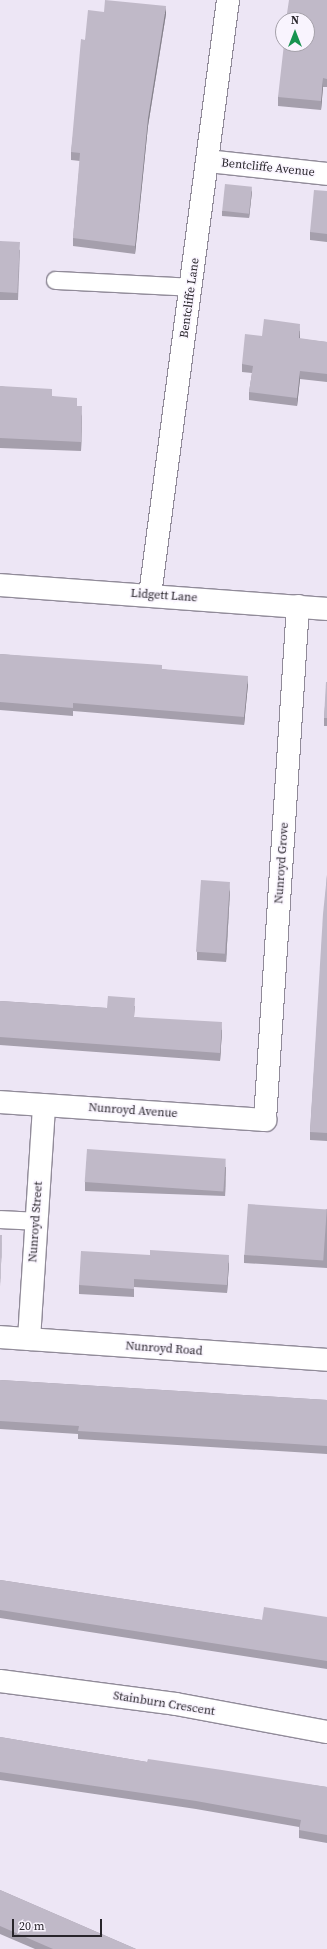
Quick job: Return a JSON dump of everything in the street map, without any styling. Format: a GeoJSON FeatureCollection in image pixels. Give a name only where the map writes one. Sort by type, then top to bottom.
{"type":"FeatureCollection","features":[{"type":"Feature","properties":{"kind":"street","name":"Bentcliffe Lane"},"geometry":{"type":"LineString","coordinates":[[150,595],[228,0]]}},
{"type":"Feature","properties":{"kind":"street","name":"Bentcliffe Avenue"},"geometry":{"type":"LineString","coordinates":[[208,161],[327,174]]}},
{"type":"Feature","properties":{"kind":"street","name":"Lidgett Lane"},"geometry":{"type":"LineString","coordinates":[[0,585],[327,609]]}},
{"type":"Feature","properties":{"kind":"street","name":"Nunroyd Grove"},"geometry":{"type":"LineString","coordinates":[[265,1120],[298,606]]}},
{"type":"Feature","properties":{"kind":"street","name":"Nunroyd Avenue"},"geometry":{"type":"LineString","coordinates":[[0,1102],[265,1120]]}},
{"type":"Feature","properties":{"kind":"street","name":"Nunroyd Street"},"geometry":{"type":"LineString","coordinates":[[29,1339],[44,1105]]}},
{"type":"Feature","properties":{"kind":"street","name":"Nunroyd Road"},"geometry":{"type":"LineString","coordinates":[[0,1337],[327,1360]]}},
{"type":"Feature","properties":{"kind":"street","name":"Stainburn Crescent"},"geometry":{"type":"LineString","coordinates":[[0,1681],[176,1704],[327,1732]]}},
{"type":"Feature","properties":{"kind":"lane"},"geometry":{"type":"LineString","coordinates":[[55,280],[191,287]]}},
{"type":"Feature","properties":{"kind":"lane"},"geometry":{"type":"LineString","coordinates":[[0,1219],[36,1221]]}},
{"type":"Feature","properties":{"kind":"building"},"geometry":{"type":"Polygon","coordinates":[[[105,0],[166,6],[148,118],[135,246],[73,238],[80,153],[71,152],[81,39],[85,40],[88,10],[104,12],[105,0]]]}},
{"type":"Feature","properties":{"kind":"building"},"geometry":{"type":"Polygon","coordinates":[[[289,0],[327,0],[327,79],[323,78],[321,101],[278,97],[283,52],[315,52],[315,12],[287,12],[289,0]]]}},
{"type":"Feature","properties":{"kind":"building"},"geometry":{"type":"Polygon","coordinates":[[[225,184],[252,187],[249,214],[222,211],[225,184]]]}},
{"type":"Feature","properties":{"kind":"building"},"geometry":{"type":"Polygon","coordinates":[[[314,190],[327,191],[327,234],[310,232],[314,190]]]}},
{"type":"Feature","properties":{"kind":"building"},"geometry":{"type":"Polygon","coordinates":[[[0,241],[20,242],[17,293],[0,292],[0,241]]]}},
{"type":"Feature","properties":{"kind":"building"},"geometry":{"type":"Polygon","coordinates":[[[264,319],[300,324],[299,338],[327,342],[327,374],[300,371],[297,398],[249,392],[253,366],[242,364],[245,334],[262,336],[264,319]]]}},
{"type":"Feature","properties":{"kind":"building"},"geometry":{"type":"Polygon","coordinates":[[[0,386],[52,389],[52,396],[77,398],[77,406],[82,406],[81,442],[0,438],[0,386]]]}},
{"type":"Feature","properties":{"kind":"building"},"geometry":{"type":"Polygon","coordinates":[[[0,654],[162,665],[162,669],[248,676],[244,717],[73,703],[73,708],[0,702],[0,654]]]}},
{"type":"Feature","properties":{"kind":"building"},"geometry":{"type":"Polygon","coordinates":[[[326,682],[327,718],[324,718],[326,682]]]}},
{"type":"Feature","properties":{"kind":"building"},"geometry":{"type":"Polygon","coordinates":[[[327,875],[327,1133],[310,1132],[323,914],[327,875]]]}},
{"type":"Feature","properties":{"kind":"building"},"geometry":{"type":"Polygon","coordinates":[[[201,880],[230,882],[225,954],[196,952],[201,880]]]}},
{"type":"Feature","properties":{"kind":"building"},"geometry":{"type":"Polygon","coordinates":[[[108,996],[135,998],[134,1017],[222,1022],[220,1053],[0,1037],[0,1001],[107,1008],[108,996]]]}},
{"type":"Feature","properties":{"kind":"building"},"geometry":{"type":"Polygon","coordinates":[[[87,1149],[226,1159],[223,1192],[85,1182],[87,1149]]]}},
{"type":"Feature","properties":{"kind":"building"},"geometry":{"type":"Polygon","coordinates":[[[248,1204],[327,1210],[323,1260],[244,1255],[248,1204]]]}},
{"type":"Feature","properties":{"kind":"building"},"geometry":{"type":"Polygon","coordinates":[[[0,1235],[2,1235],[0,1278],[0,1235]]]}},
{"type":"Feature","properties":{"kind":"building"},"geometry":{"type":"Polygon","coordinates":[[[150,1250],[229,1255],[227,1285],[134,1279],[134,1289],[79,1285],[81,1251],[150,1255],[150,1250]]]}},
{"type":"Feature","properties":{"kind":"building"},"geometry":{"type":"Polygon","coordinates":[[[0,1380],[327,1400],[327,1446],[78,1431],[79,1426],[0,1421],[0,1380]]]}},
{"type":"Feature","properties":{"kind":"building"},"geometry":{"type":"Polygon","coordinates":[[[0,1580],[262,1620],[264,1607],[327,1617],[327,1661],[0,1610],[0,1580]]]}},
{"type":"Feature","properties":{"kind":"building"},"geometry":{"type":"Polygon","coordinates":[[[0,1737],[147,1762],[148,1759],[327,1787],[327,1835],[299,1830],[301,1820],[196,1801],[0,1772],[0,1737]]]}},
{"type":"Feature","properties":{"kind":"building"},"geometry":{"type":"Polygon","coordinates":[[[0,1890],[136,1949],[53,1949],[0,1926],[0,1890]]]}}]}
